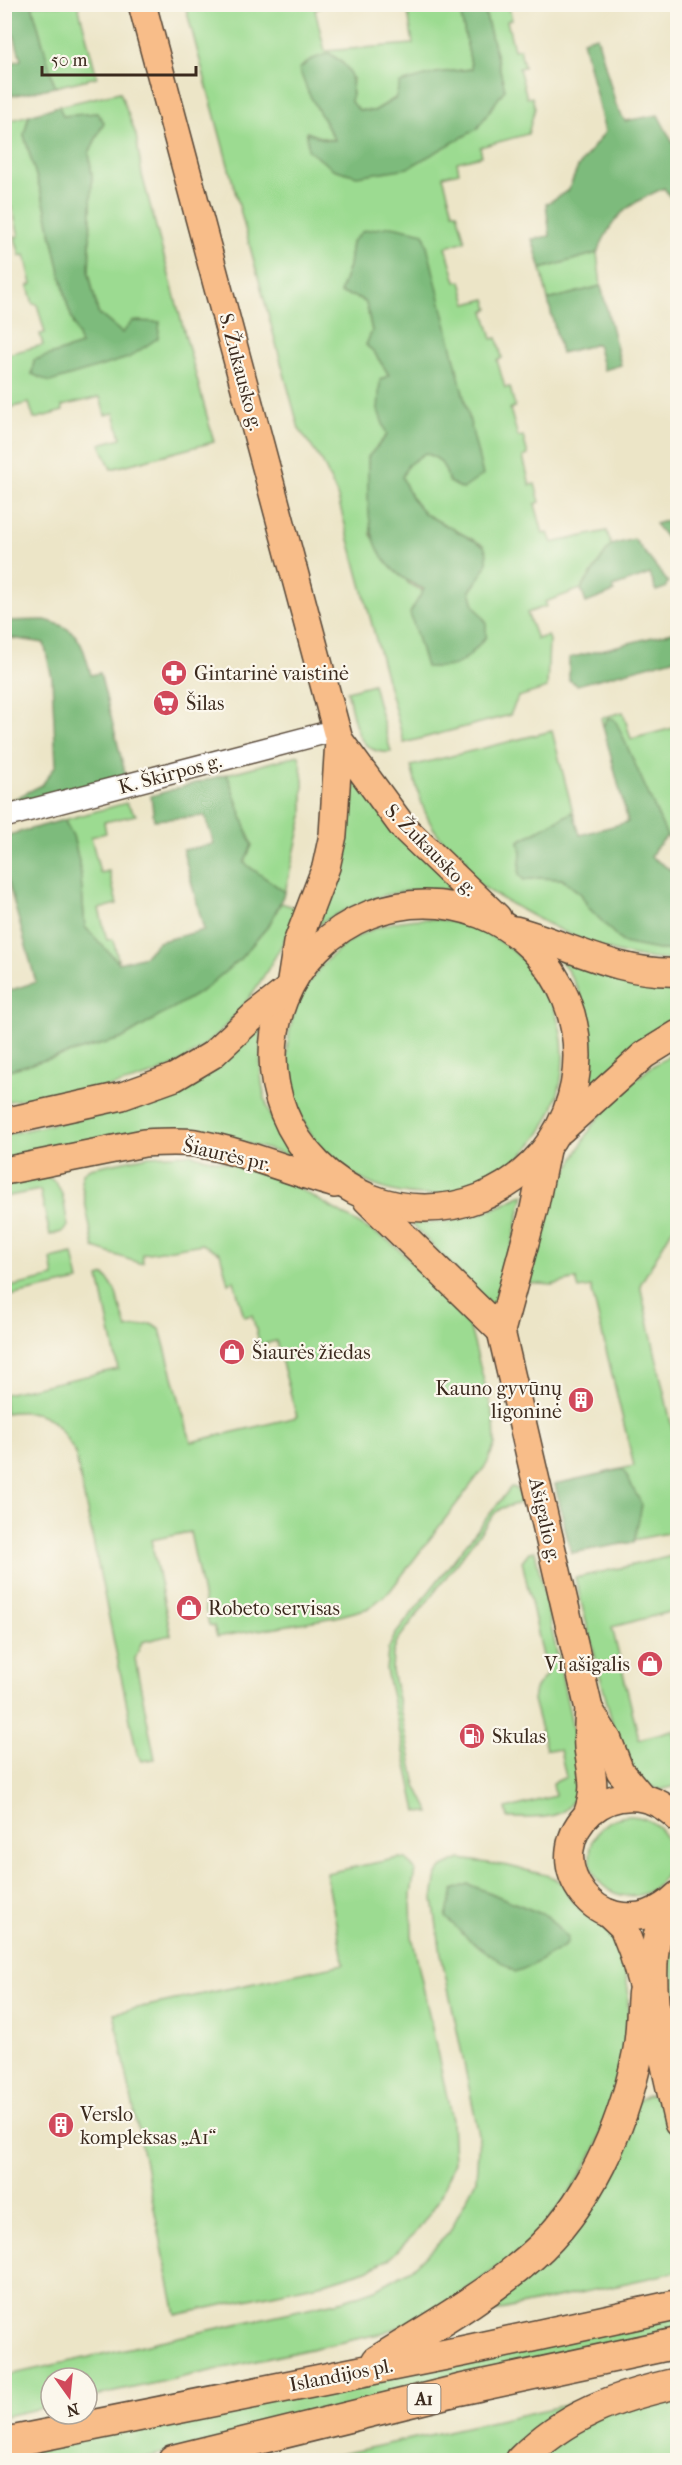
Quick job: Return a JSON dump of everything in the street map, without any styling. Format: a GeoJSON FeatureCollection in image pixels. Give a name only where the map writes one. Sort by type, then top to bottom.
{"type":"FeatureCollection","features":[{"type":"Feature","properties":{"kind":"highway"},"geometry":{"type":"LineString","coordinates":[[363,2371],[498,2283],[534,2254],[566,2220],[613,2139],[628,2096],[638,2054],[643,1994]]}},
{"type":"Feature","properties":{"kind":"highway","name":"Islandijos pl."},"geometry":{"type":"LineString","coordinates":[[4,2443],[678,2305]]}},
{"type":"Feature","properties":{"kind":"highway","name":"Islandijos pl."},"geometry":{"type":"LineString","coordinates":[[173,2460],[459,2390],[678,2343]]}},
{"type":"Feature","properties":{"kind":"highway"},"geometry":{"type":"LineString","coordinates":[[520,2460],[549,2434],[579,2414],[612,2400],[678,2383]]}},
{"type":"Feature","properties":{"kind":"main road","name":"S. Žukausko g."},"geometry":{"type":"LineString","coordinates":[[142,4],[337,735],[333,835],[326,867],[297,943],[289,986]]}},
{"type":"Feature","properties":{"kind":"main road","name":"S. Žukausko g."},"geometry":{"type":"LineString","coordinates":[[337,735],[403,827],[547,966],[560,987],[570,1011],[576,1036],[577,1061],[574,1087],[567,1111],[551,1142]]}},
{"type":"Feature","properties":{"kind":"main road"},"geometry":{"type":"LineString","coordinates":[[501,1331],[353,1191],[319,1167],[305,1151],[290,1127],[279,1101],[273,1074],[273,1045],[278,1017],[289,986],[310,954],[335,933],[364,916],[399,906],[433,904],[471,910],[508,927],[610,964],[640,970],[678,972]]}},
{"type":"Feature","properties":{"kind":"main road"},"geometry":{"type":"LineString","coordinates":[[4,1122],[122,1096],[175,1077],[212,1055],[289,986]]}},
{"type":"Feature","properties":{"kind":"main road"},"geometry":{"type":"LineString","coordinates":[[551,1142],[644,1055],[678,1034]]}},
{"type":"Feature","properties":{"kind":"main road","name":"Šiaurės pr."},"geometry":{"type":"LineString","coordinates":[[4,1171],[132,1146],[166,1142],[194,1143],[235,1152],[392,1206],[420,1209],[449,1207],[477,1200],[527,1170],[551,1142]]}},
{"type":"Feature","properties":{"kind":"main road","name":"Ašigalio g."},"geometry":{"type":"LineString","coordinates":[[551,1142],[501,1331],[589,1709],[588,1745],[594,1779],[594,1796],[587,1815]]}},
{"type":"Feature","properties":{"kind":"main road","name":"Ašigalio g."},"geometry":{"type":"LineString","coordinates":[[589,1709],[608,1740],[620,1771],[658,1798],[678,1818]]}},
{"type":"Feature","properties":{"kind":"main road"},"geometry":{"type":"LineString","coordinates":[[657,2025],[643,1994],[632,1950],[623,1927],[588,1899],[580,1889],[571,1864],[573,1837],[587,1815],[599,1805],[628,1796],[658,1798]]}},
{"type":"Feature","properties":{"kind":"main road"},"geometry":{"type":"LineString","coordinates":[[608,1913],[624,1917],[640,1917],[654,1912],[673,1900]]}},
{"type":"Feature","properties":{"kind":"main road"},"geometry":{"type":"LineString","coordinates":[[673,1900],[659,1921],[655,1946],[657,2025],[678,2123]]}},
{"type":"Feature","properties":{"kind":"street","name":"K. Škirpos g."},"geometry":{"type":"LineString","coordinates":[[4,818],[337,735]]}},
{"type":"Feature","properties":{"kind":"green space"},"geometry":{"type":"Polygon","coordinates":[[[4,5],[32,5],[55,87],[12,96],[5,77],[5,65],[21,60],[14,35],[5,37],[4,5]]]}},
{"type":"Feature","properties":{"kind":"green space"},"geometry":{"type":"Polygon","coordinates":[[[32,5],[78,5],[97,77],[55,87],[32,5]]]}},
{"type":"Feature","properties":{"kind":"green space"},"geometry":{"type":"Polygon","coordinates":[[[185,5],[321,5],[315,10],[325,51],[413,44],[407,5],[459,5],[472,69],[436,73],[374,111],[359,110],[351,102],[353,78],[308,92],[335,141],[307,133],[308,150],[505,89],[483,5],[508,5],[512,19],[507,21],[514,50],[520,49],[524,67],[519,68],[527,98],[532,97],[535,108],[528,134],[480,147],[482,156],[457,162],[459,172],[443,176],[453,212],[457,212],[465,241],[446,247],[456,282],[461,281],[467,304],[486,299],[489,309],[484,311],[492,339],[497,338],[502,358],[497,360],[505,388],[510,387],[515,407],[510,409],[518,437],[523,436],[528,455],[523,457],[530,485],[535,484],[540,502],[535,504],[543,534],[548,533],[552,543],[607,531],[611,545],[581,589],[545,602],[547,606],[527,613],[537,639],[547,636],[549,640],[547,688],[518,697],[510,715],[404,743],[337,495],[323,463],[299,429],[185,5]],[[352,242],[349,266],[340,293],[359,298],[366,303],[372,331],[366,345],[374,352],[389,375],[378,409],[387,435],[368,457],[371,535],[409,584],[486,622],[474,605],[470,591],[486,564],[487,558],[483,545],[425,514],[411,497],[402,477],[408,465],[425,453],[442,463],[449,482],[463,489],[352,242]]]}},
{"type":"Feature","properties":{"kind":"green space"},"geometry":{"type":"Polygon","coordinates":[[[459,5],[483,5],[505,89],[477,129],[408,168],[357,176],[333,169],[308,150],[307,132],[326,140],[335,140],[308,92],[299,69],[310,60],[329,53],[350,73],[351,102],[359,110],[374,111],[395,99],[400,83],[436,73],[472,69],[459,5]]]}},
{"type":"Feature","properties":{"kind":"green space"},"geometry":{"type":"Polygon","coordinates":[[[597,36],[616,105],[625,121],[658,115],[677,151],[677,196],[670,197],[664,188],[640,200],[616,220],[597,253],[541,269],[532,239],[550,236],[546,204],[568,191],[578,167],[605,132],[583,40],[597,36]]]}},
{"type":"Feature","properties":{"kind":"green space"},"geometry":{"type":"Polygon","coordinates":[[[120,92],[136,135],[142,175],[214,442],[111,469],[100,444],[121,438],[114,413],[105,415],[100,397],[62,406],[63,411],[34,419],[29,403],[5,409],[4,355],[43,345],[40,334],[45,333],[37,304],[33,304],[28,286],[32,284],[25,255],[20,256],[15,237],[19,236],[12,207],[8,208],[4,179],[5,122],[29,115],[24,135],[45,206],[68,307],[82,345],[34,360],[32,374],[122,333],[98,313],[89,273],[92,176],[89,153],[104,122],[97,113],[62,116],[59,106],[120,92]]]}},
{"type":"Feature","properties":{"kind":"green space"},"geometry":{"type":"Polygon","coordinates":[[[59,106],[63,116],[97,113],[104,122],[89,153],[92,176],[89,273],[98,313],[122,333],[133,321],[160,322],[158,338],[128,358],[50,382],[32,374],[34,360],[81,345],[68,307],[45,206],[24,135],[29,115],[59,106]]]}},
{"type":"Feature","properties":{"kind":"green space"},"geometry":{"type":"Polygon","coordinates":[[[392,226],[424,233],[483,475],[463,489],[449,482],[442,463],[425,453],[408,465],[402,477],[411,497],[425,514],[484,546],[487,552],[484,570],[470,591],[474,605],[486,622],[486,637],[466,658],[447,667],[426,667],[410,613],[424,589],[389,566],[379,551],[373,535],[369,517],[368,457],[387,435],[378,410],[380,380],[389,375],[374,352],[366,345],[372,331],[366,303],[359,298],[340,293],[349,266],[352,242],[363,231],[392,226]]]}},
{"type":"Feature","properties":{"kind":"green space"},"geometry":{"type":"Polygon","coordinates":[[[597,253],[601,286],[548,300],[541,269],[597,253]]]}},
{"type":"Feature","properties":{"kind":"green space"},"geometry":{"type":"Polygon","coordinates":[[[601,286],[621,365],[604,370],[597,344],[561,353],[548,300],[601,286]]]}},
{"type":"Feature","properties":{"kind":"green space"},"geometry":{"type":"Polygon","coordinates":[[[674,519],[677,525],[677,551],[655,524],[674,519]]]}},
{"type":"Feature","properties":{"kind":"green space"},"geometry":{"type":"Polygon","coordinates":[[[634,539],[668,582],[665,588],[656,591],[650,574],[613,587],[614,592],[586,603],[581,589],[611,545],[634,539]]]}},
{"type":"Feature","properties":{"kind":"green space"},"geometry":{"type":"Polygon","coordinates":[[[45,620],[73,633],[82,646],[91,675],[100,673],[126,777],[5,810],[4,804],[42,785],[56,765],[52,678],[44,643],[5,637],[5,621],[45,620]]]}},
{"type":"Feature","properties":{"kind":"green space"},"geometry":{"type":"Polygon","coordinates":[[[677,631],[677,658],[577,685],[569,680],[569,658],[677,631]]]}},
{"type":"Feature","properties":{"kind":"green space"},"geometry":{"type":"Polygon","coordinates":[[[373,684],[391,752],[370,748],[358,733],[355,723],[347,691],[373,684]]]}},
{"type":"Feature","properties":{"kind":"green space"},"geometry":{"type":"Polygon","coordinates":[[[623,712],[631,739],[677,727],[677,849],[667,836],[628,749],[608,718],[603,726],[601,718],[623,712]]]}},
{"type":"Feature","properties":{"kind":"green space"},"geometry":{"type":"Polygon","coordinates":[[[608,718],[614,719],[618,726],[667,836],[651,857],[677,874],[677,950],[658,950],[623,943],[588,907],[581,894],[562,879],[524,880],[519,875],[521,853],[519,841],[573,812],[580,835],[628,822],[603,726],[608,718]]]}},
{"type":"Feature","properties":{"kind":"green space"},"geometry":{"type":"Polygon","coordinates":[[[552,731],[573,812],[519,841],[521,853],[519,875],[524,880],[561,879],[581,894],[588,907],[603,921],[658,950],[677,950],[677,960],[633,956],[612,951],[571,935],[513,905],[460,869],[467,860],[443,841],[428,819],[411,766],[552,731]]]}},
{"type":"Feature","properties":{"kind":"green space"},"geometry":{"type":"Polygon","coordinates":[[[299,755],[303,780],[303,816],[285,892],[244,863],[252,845],[227,774],[299,755]]]}},
{"type":"Feature","properties":{"kind":"green space"},"geometry":{"type":"Polygon","coordinates":[[[227,774],[252,845],[244,863],[285,892],[269,925],[239,960],[202,991],[121,1039],[5,1071],[5,992],[36,982],[7,878],[5,878],[5,836],[64,820],[73,836],[80,866],[85,927],[119,963],[145,956],[158,942],[204,930],[183,850],[214,844],[205,816],[154,820],[151,796],[227,774]]]}},
{"type":"Feature","properties":{"kind":"green space"},"geometry":{"type":"Polygon","coordinates":[[[354,784],[362,785],[465,892],[425,890],[388,894],[354,906],[318,925],[348,789],[354,784]]]}},
{"type":"Feature","properties":{"kind":"green space"},"geometry":{"type":"Polygon","coordinates":[[[126,803],[136,815],[104,822],[106,833],[91,837],[100,873],[109,871],[117,904],[99,909],[107,940],[113,939],[119,963],[85,927],[80,866],[73,836],[64,820],[126,803]]]}},
{"type":"Feature","properties":{"kind":"green space"},"geometry":{"type":"Polygon","coordinates":[[[281,903],[300,909],[277,954],[249,998],[233,1018],[195,1053],[162,1071],[126,1083],[77,1094],[5,1102],[5,1071],[121,1039],[202,991],[239,960],[269,925],[281,903]]]}},
{"type":"Feature","properties":{"kind":"green space"},"geometry":{"type":"Polygon","coordinates":[[[425,919],[452,922],[478,929],[502,942],[523,959],[540,980],[553,1004],[560,1030],[563,1057],[560,1084],[553,1110],[540,1134],[523,1155],[502,1172],[478,1185],[452,1192],[425,1195],[398,1192],[372,1185],[348,1172],[327,1155],[310,1134],[297,1110],[290,1084],[287,1057],[290,1030],[297,1004],[310,980],[327,959],[348,942],[372,929],[398,922],[425,919]]]}},
{"type":"Feature","properties":{"kind":"green space"},"geometry":{"type":"Polygon","coordinates":[[[559,958],[677,985],[677,1021],[654,1032],[589,1089],[588,1020],[578,990],[559,958]]]}},
{"type":"Feature","properties":{"kind":"green space"},"geometry":{"type":"Polygon","coordinates":[[[261,1021],[260,1046],[264,1094],[273,1122],[295,1157],[213,1134],[5,1160],[4,1135],[145,1103],[183,1086],[261,1021]]]}},
{"type":"Feature","properties":{"kind":"green space"},"geometry":{"type":"Polygon","coordinates":[[[677,1051],[677,1221],[640,1285],[677,1450],[677,1531],[571,1553],[555,1484],[634,1466],[591,1287],[579,1289],[576,1279],[552,1285],[528,1283],[538,1232],[555,1193],[592,1126],[619,1094],[651,1067],[677,1051]]]}},
{"type":"Feature","properties":{"kind":"green space"},"geometry":{"type":"Polygon","coordinates":[[[189,1154],[257,1170],[298,1188],[389,1241],[446,1292],[470,1328],[494,1419],[495,1444],[487,1464],[390,1591],[369,1608],[336,1617],[217,1637],[214,1626],[209,1625],[190,1532],[151,1540],[171,1635],[142,1642],[135,1659],[155,1759],[142,1761],[137,1754],[75,1453],[62,1432],[48,1418],[30,1412],[5,1413],[4,1394],[118,1369],[99,1277],[105,1275],[115,1290],[127,1329],[151,1324],[160,1329],[191,1442],[297,1417],[276,1341],[260,1345],[252,1315],[244,1317],[234,1281],[228,1283],[220,1253],[202,1244],[142,1254],[143,1262],[139,1263],[94,1248],[81,1181],[83,1173],[90,1168],[149,1156],[189,1154]]]}},
{"type":"Feature","properties":{"kind":"green space"},"geometry":{"type":"Polygon","coordinates":[[[47,1177],[53,1180],[60,1191],[68,1226],[62,1232],[50,1235],[40,1190],[4,1197],[5,1185],[47,1177]]]}},
{"type":"Feature","properties":{"kind":"green space"},"geometry":{"type":"Polygon","coordinates":[[[524,1194],[496,1311],[411,1223],[442,1222],[470,1217],[496,1208],[524,1194]]]}},
{"type":"Feature","properties":{"kind":"green space"},"geometry":{"type":"Polygon","coordinates":[[[73,1254],[79,1281],[5,1297],[5,1288],[54,1277],[51,1259],[73,1254]]]}},
{"type":"Feature","properties":{"kind":"green space"},"geometry":{"type":"Polygon","coordinates":[[[623,1469],[642,1505],[634,1542],[571,1553],[555,1484],[623,1469]]]}},
{"type":"Feature","properties":{"kind":"green space"},"geometry":{"type":"Polygon","coordinates":[[[511,1487],[516,1488],[523,1502],[502,1508],[495,1513],[397,1641],[393,1654],[392,1671],[416,1785],[430,1813],[417,1811],[386,1670],[388,1650],[395,1635],[511,1487]]]}},
{"type":"Feature","properties":{"kind":"green space"},"geometry":{"type":"Polygon","coordinates":[[[535,1551],[579,1757],[578,1777],[571,1803],[564,1810],[555,1815],[543,1817],[508,1818],[506,1809],[555,1796],[553,1783],[566,1777],[560,1750],[546,1749],[533,1700],[535,1689],[547,1674],[522,1561],[529,1552],[535,1551]]]}},
{"type":"Feature","properties":{"kind":"green space"},"geometry":{"type":"Polygon","coordinates":[[[677,1555],[677,1628],[673,1611],[612,1627],[639,1739],[673,1730],[677,1743],[677,1786],[660,1790],[646,1785],[632,1775],[614,1730],[575,1578],[677,1555]]]}},
{"type":"Feature","properties":{"kind":"green space"},"geometry":{"type":"Polygon","coordinates":[[[630,1816],[645,1819],[658,1828],[667,1841],[670,1856],[667,1871],[658,1884],[645,1893],[630,1896],[615,1893],[602,1884],[593,1871],[590,1856],[593,1841],[602,1828],[615,1819],[630,1816]]]}},
{"type":"Feature","properties":{"kind":"green space"},"geometry":{"type":"Polygon","coordinates":[[[399,1858],[406,1859],[415,1870],[411,1895],[412,1936],[452,2120],[454,2162],[439,2200],[418,2230],[389,2259],[367,2270],[328,2282],[176,2315],[114,2013],[344,1964],[326,1873],[399,1858]]]}},
{"type":"Feature","properties":{"kind":"green space"},"geometry":{"type":"Polygon","coordinates":[[[460,1859],[508,1866],[550,1876],[563,1884],[570,1898],[584,1913],[613,1933],[621,1948],[628,1989],[628,2042],[596,2149],[567,2197],[526,2247],[428,2317],[379,2334],[99,2395],[99,2366],[49,2366],[344,2300],[376,2289],[412,2269],[449,2233],[476,2180],[479,2135],[441,1954],[433,1899],[437,1874],[443,1867],[460,1859]]]}},
{"type":"Feature","properties":{"kind":"green space"},"geometry":{"type":"Polygon","coordinates":[[[468,1884],[547,1916],[568,1938],[566,1945],[531,1966],[515,1972],[467,1938],[446,1917],[453,1890],[468,1884]]]}},
{"type":"Feature","properties":{"kind":"green space"},"geometry":{"type":"Polygon","coordinates":[[[677,1912],[677,2057],[668,2007],[664,1938],[677,1912]]]}},
{"type":"Feature","properties":{"kind":"green space"},"geometry":{"type":"Polygon","coordinates":[[[647,2095],[655,2096],[657,2103],[677,2098],[677,2272],[487,2313],[485,2306],[639,2100],[647,2095]]]}},
{"type":"Feature","properties":{"kind":"green space"},"geometry":{"type":"Polygon","coordinates":[[[677,2308],[677,2343],[133,2460],[5,2460],[4,2454],[677,2308]]]}},
{"type":"Feature","properties":{"kind":"green space"},"geometry":{"type":"Polygon","coordinates":[[[39,2368],[39,2409],[5,2416],[4,2376],[39,2368]]]}},
{"type":"Feature","properties":{"kind":"green space"},"geometry":{"type":"Polygon","coordinates":[[[677,2381],[677,2460],[314,2460],[677,2381]]]}},
{"type":"Feature","properties":{"kind":"place","name":"Gintarinė vaistinė"},"geometry":{"type":"Point","coordinates":[174,673]}},
{"type":"Feature","properties":{"kind":"place","name":"Šilas"},"geometry":{"type":"Point","coordinates":[166,703]}},
{"type":"Feature","properties":{"kind":"place","name":"Šiaurės žiedas"},"geometry":{"type":"Point","coordinates":[232,1352]}},
{"type":"Feature","properties":{"kind":"place","name":"Kauno gyvūnų ligoninė"},"geometry":{"type":"Point","coordinates":[581,1400]}},
{"type":"Feature","properties":{"kind":"place","name":"Robeto servisas"},"geometry":{"type":"Point","coordinates":[189,1608]}},
{"type":"Feature","properties":{"kind":"place","name":"V1 ašigalis"},"geometry":{"type":"Point","coordinates":[650,1664]}},
{"type":"Feature","properties":{"kind":"place","name":"Skulas"},"geometry":{"type":"Point","coordinates":[472,1736]}},
{"type":"Feature","properties":{"kind":"place","name":"Verslo kompleksas „A1“"},"geometry":{"type":"Point","coordinates":[61,2125]}}]}
